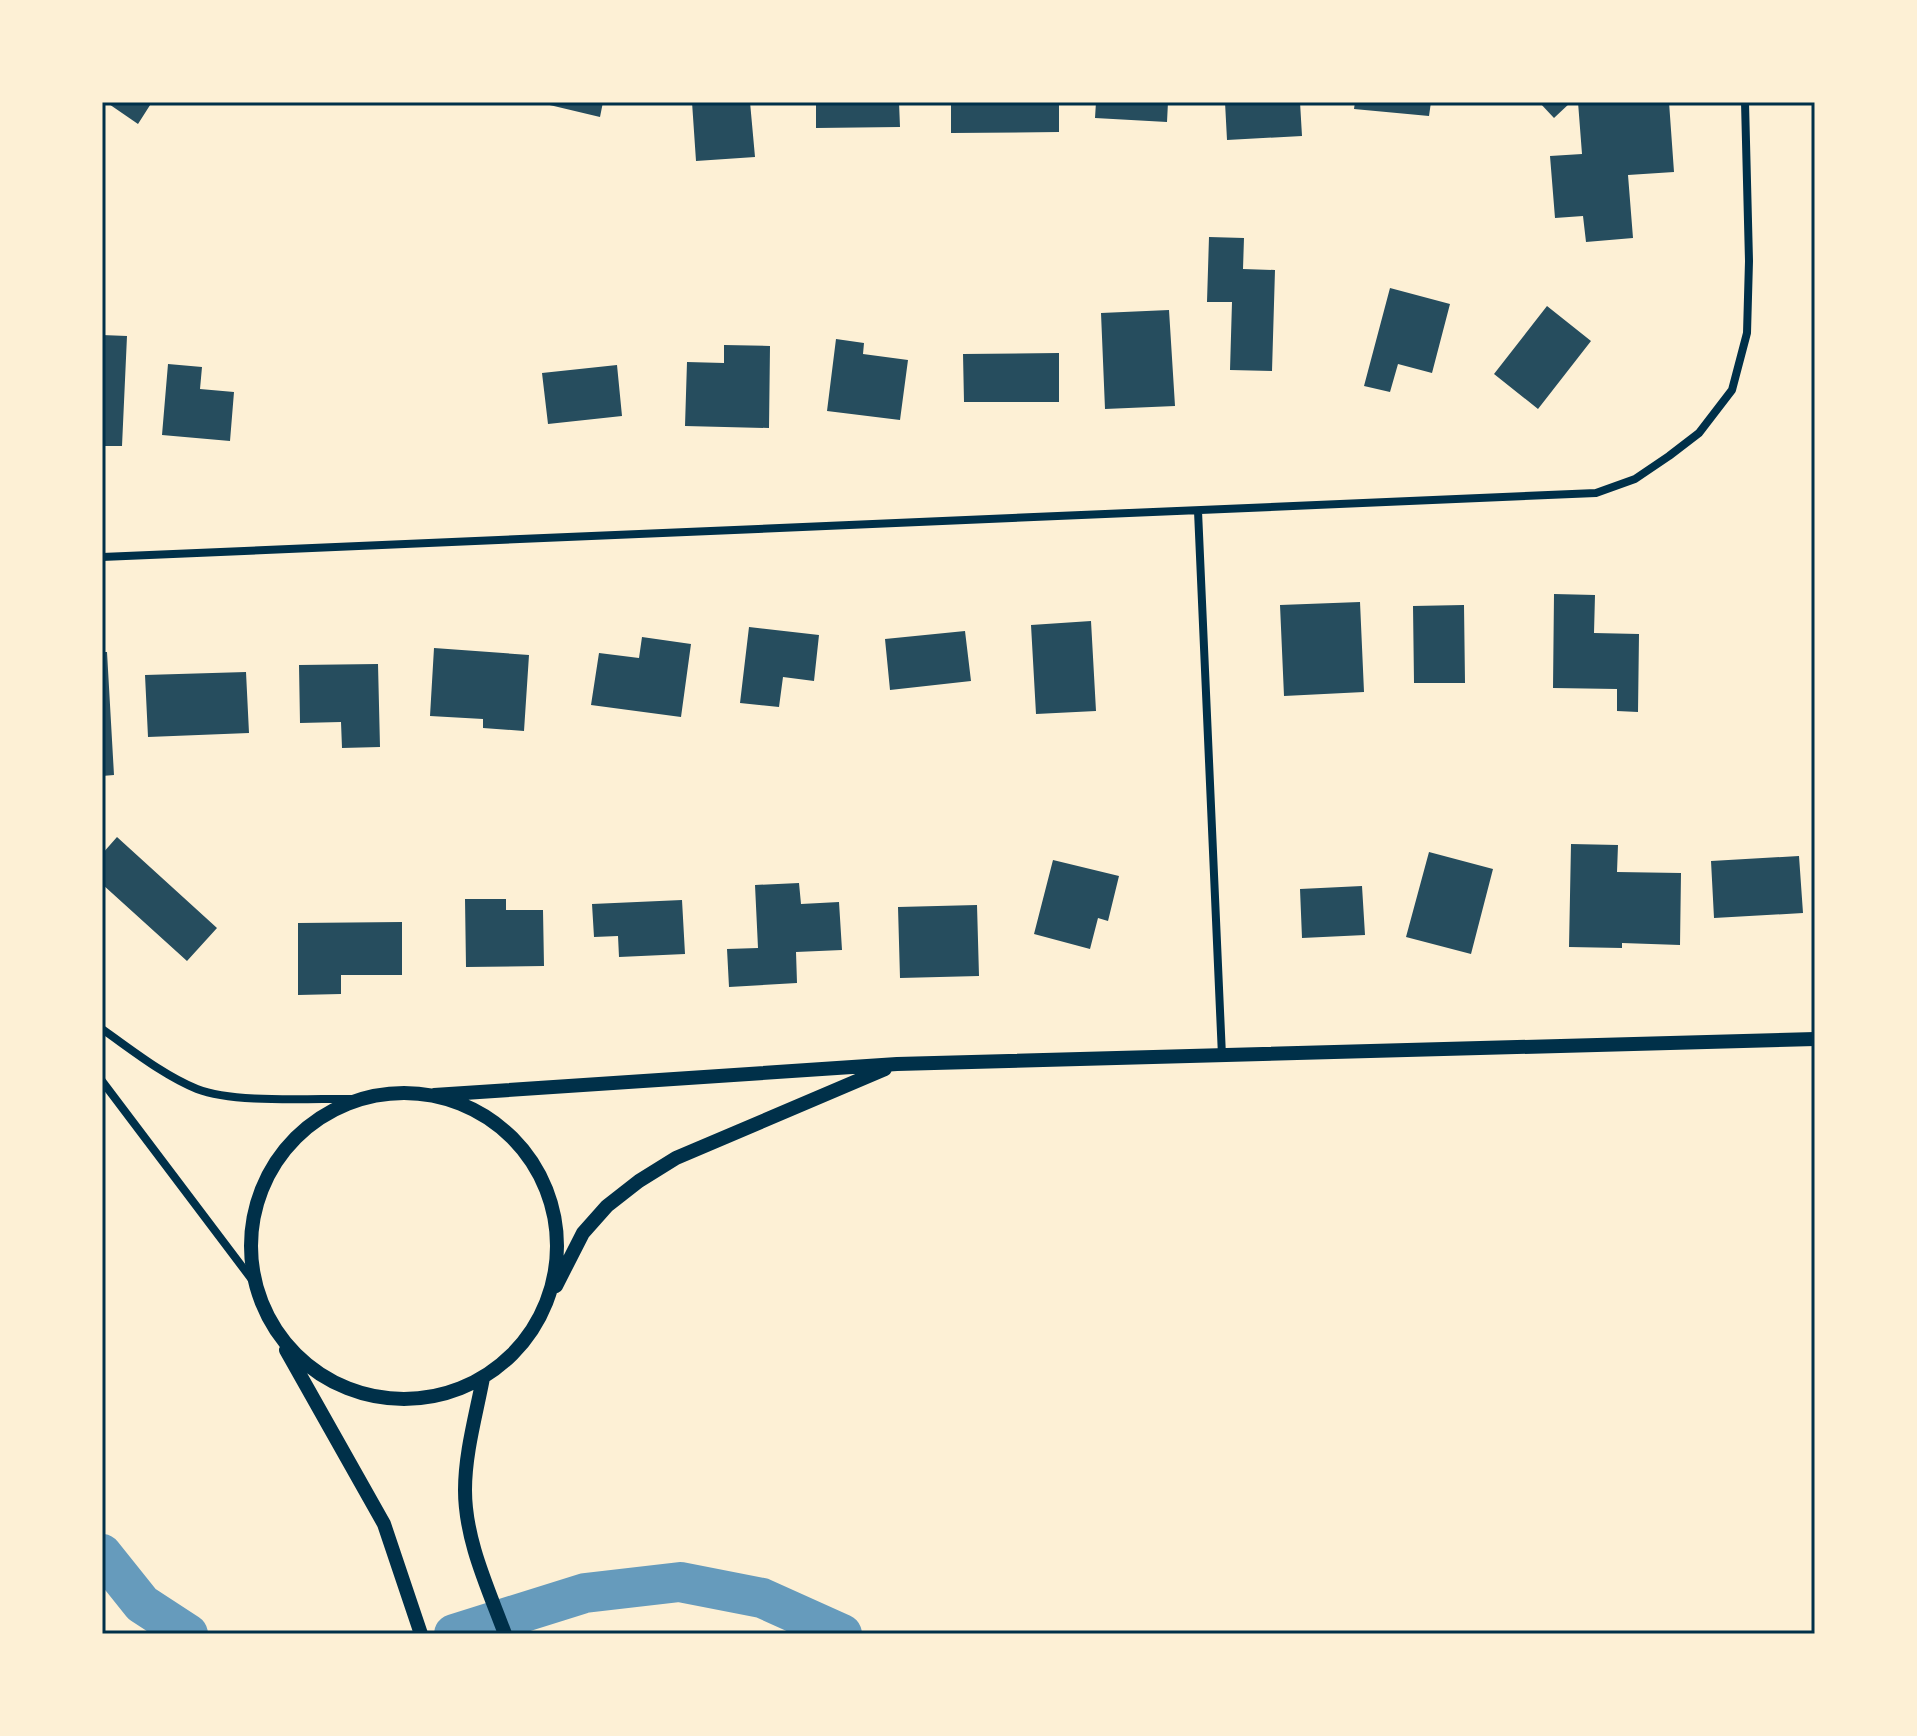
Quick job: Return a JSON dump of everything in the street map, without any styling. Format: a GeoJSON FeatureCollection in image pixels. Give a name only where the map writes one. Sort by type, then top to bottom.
{"type":"FeatureCollection","features":[{"type":"Feature","properties":{"kind":"street"},"geometry":{"type":"LineString","coordinates":[[102,557],[1596,493],[1635,479],[1669,456],[1699,433],[1732,390],[1747,333],[1749,261],[1745,102]]}},
{"type":"Feature","properties":{"kind":"street"},"geometry":{"type":"LineString","coordinates":[[1198,511],[1222,1056]]}},
{"type":"Feature","properties":{"kind":"street"},"geometry":{"type":"LineString","coordinates":[[102,1029],[148,1062],[199,1089],[240,1097],[359,1099],[396,1092],[434,1095],[897,1064],[1815,1039]]}},
{"type":"Feature","properties":{"kind":"street"},"geometry":{"type":"LineString","coordinates":[[278,1336],[320,1376],[373,1397],[430,1398],[483,1378],[510,1358],[532,1332],[583,1233],[607,1206],[639,1181],[676,1158],[897,1064]]}},
{"type":"Feature","properties":{"kind":"street"},"geometry":{"type":"LineString","coordinates":[[102,1081],[253,1281],[278,1336],[384,1524],[419,1628]]}},
{"type":"Feature","properties":{"kind":"street"},"geometry":{"type":"LineString","coordinates":[[434,1095],[483,1114],[524,1150],[550,1197],[558,1249],[548,1302]]}},
{"type":"Feature","properties":{"kind":"street"},"geometry":{"type":"LineString","coordinates":[[253,1281],[251,1224],[270,1169],[308,1125],[359,1099]]}},
{"type":"Feature","properties":{"kind":"street"},"geometry":{"type":"LineString","coordinates":[[483,1378],[465,1490],[470,1536],[505,1634]]}},
{"type":"Feature","properties":{"kind":"building"},"geometry":{"type":"Polygon","coordinates":[[[106,102],[152,102],[138,124],[106,102]]]}},
{"type":"Feature","properties":{"kind":"building"},"geometry":{"type":"Polygon","coordinates":[[[537,102],[603,102],[600,117],[537,102]]]}},
{"type":"Feature","properties":{"kind":"building"},"geometry":{"type":"Polygon","coordinates":[[[692,102],[750,102],[755,157],[696,161],[692,102]]]}},
{"type":"Feature","properties":{"kind":"building"},"geometry":{"type":"Polygon","coordinates":[[[816,102],[899,102],[900,127],[816,128],[816,102]]]}},
{"type":"Feature","properties":{"kind":"building"},"geometry":{"type":"Polygon","coordinates":[[[951,102],[1059,102],[1059,132],[951,133],[951,102]]]}},
{"type":"Feature","properties":{"kind":"building"},"geometry":{"type":"Polygon","coordinates":[[[1096,102],[1168,102],[1167,122],[1095,118],[1096,102]]]}},
{"type":"Feature","properties":{"kind":"building"},"geometry":{"type":"Polygon","coordinates":[[[1225,102],[1300,102],[1302,136],[1227,140],[1225,102]]]}},
{"type":"Feature","properties":{"kind":"building"},"geometry":{"type":"Polygon","coordinates":[[[1355,102],[1431,102],[1429,116],[1354,109],[1355,102]]]}},
{"type":"Feature","properties":{"kind":"building"},"geometry":{"type":"Polygon","coordinates":[[[1539,102],[1571,102],[1554,118],[1539,102]]]}},
{"type":"Feature","properties":{"kind":"building"},"geometry":{"type":"Polygon","coordinates":[[[1578,102],[1669,102],[1674,172],[1628,175],[1633,238],[1586,242],[1583,216],[1555,218],[1550,156],[1582,154],[1578,102]]]}},
{"type":"Feature","properties":{"kind":"building"},"geometry":{"type":"Polygon","coordinates":[[[1209,237],[1244,238],[1243,269],[1275,270],[1272,371],[1230,370],[1232,302],[1207,302],[1209,237]]]}},
{"type":"Feature","properties":{"kind":"building"},"geometry":{"type":"Polygon","coordinates":[[[1390,288],[1450,304],[1432,373],[1398,364],[1390,392],[1364,386],[1390,288]]]}},
{"type":"Feature","properties":{"kind":"building"},"geometry":{"type":"Polygon","coordinates":[[[1547,306],[1591,341],[1538,409],[1494,374],[1547,306]]]}},
{"type":"Feature","properties":{"kind":"building"},"geometry":{"type":"Polygon","coordinates":[[[1169,310],[1175,406],[1105,409],[1101,313],[1169,310]]]}},
{"type":"Feature","properties":{"kind":"building"},"geometry":{"type":"Polygon","coordinates":[[[102,335],[127,336],[122,446],[102,446],[102,335]]]}},
{"type":"Feature","properties":{"kind":"building"},"geometry":{"type":"Polygon","coordinates":[[[836,339],[864,343],[863,354],[908,360],[900,420],[827,411],[836,339]]]}},
{"type":"Feature","properties":{"kind":"building"},"geometry":{"type":"Polygon","coordinates":[[[724,345],[770,346],[769,428],[685,426],[687,362],[724,363],[724,345]]]}},
{"type":"Feature","properties":{"kind":"building"},"geometry":{"type":"Polygon","coordinates":[[[1059,353],[1059,402],[964,402],[963,354],[1059,353]]]}},
{"type":"Feature","properties":{"kind":"building"},"geometry":{"type":"Polygon","coordinates":[[[168,364],[202,367],[200,389],[234,392],[230,441],[162,435],[168,364]]]}},
{"type":"Feature","properties":{"kind":"building"},"geometry":{"type":"Polygon","coordinates":[[[617,365],[622,416],[548,424],[542,373],[617,365]]]}},
{"type":"Feature","properties":{"kind":"building"},"geometry":{"type":"Polygon","coordinates":[[[1554,594],[1595,595],[1594,633],[1639,634],[1638,712],[1617,711],[1617,689],[1553,688],[1554,594]]]}},
{"type":"Feature","properties":{"kind":"building"},"geometry":{"type":"Polygon","coordinates":[[[1360,602],[1364,692],[1284,696],[1280,605],[1360,602]]]}},
{"type":"Feature","properties":{"kind":"building"},"geometry":{"type":"Polygon","coordinates":[[[1464,605],[1465,683],[1414,683],[1413,606],[1464,605]]]}},
{"type":"Feature","properties":{"kind":"building"},"geometry":{"type":"Polygon","coordinates":[[[1091,621],[1096,711],[1036,714],[1031,625],[1091,621]]]}},
{"type":"Feature","properties":{"kind":"building"},"geometry":{"type":"Polygon","coordinates":[[[749,627],[819,635],[814,681],[783,677],[779,707],[740,703],[749,627]]]}},
{"type":"Feature","properties":{"kind":"building"},"geometry":{"type":"Polygon","coordinates":[[[965,631],[971,681],[890,690],[885,639],[965,631]]]}},
{"type":"Feature","properties":{"kind":"building"},"geometry":{"type":"Polygon","coordinates":[[[642,637],[691,644],[681,717],[591,705],[599,653],[639,658],[642,637]]]}},
{"type":"Feature","properties":{"kind":"building"},"geometry":{"type":"Polygon","coordinates":[[[434,648],[529,655],[524,731],[483,728],[483,719],[430,716],[434,648]]]}},
{"type":"Feature","properties":{"kind":"building"},"geometry":{"type":"Polygon","coordinates":[[[102,652],[107,652],[114,775],[102,776],[102,652]]]}},
{"type":"Feature","properties":{"kind":"building"},"geometry":{"type":"Polygon","coordinates":[[[378,664],[380,747],[342,748],[341,722],[300,723],[299,665],[378,664]]]}},
{"type":"Feature","properties":{"kind":"building"},"geometry":{"type":"Polygon","coordinates":[[[246,672],[249,733],[148,737],[145,675],[246,672]]]}},
{"type":"Feature","properties":{"kind":"building"},"geometry":{"type":"Polygon","coordinates":[[[117,837],[217,928],[187,961],[102,884],[102,854],[117,837]]]}},
{"type":"Feature","properties":{"kind":"building"},"geometry":{"type":"Polygon","coordinates":[[[1571,844],[1618,845],[1617,872],[1681,873],[1680,945],[1622,943],[1622,948],[1569,947],[1571,844]]]}},
{"type":"Feature","properties":{"kind":"building"},"geometry":{"type":"Polygon","coordinates":[[[1429,852],[1493,869],[1471,954],[1406,937],[1429,852]]]}},
{"type":"Feature","properties":{"kind":"building"},"geometry":{"type":"Polygon","coordinates":[[[1799,856],[1803,913],[1714,918],[1711,861],[1799,856]]]}},
{"type":"Feature","properties":{"kind":"building"},"geometry":{"type":"Polygon","coordinates":[[[1053,860],[1119,876],[1108,921],[1098,918],[1090,949],[1034,934],[1053,860]]]}},
{"type":"Feature","properties":{"kind":"building"},"geometry":{"type":"Polygon","coordinates":[[[799,883],[801,904],[839,902],[842,950],[796,952],[797,983],[729,987],[727,949],[758,948],[755,885],[799,883]]]}},
{"type":"Feature","properties":{"kind":"building"},"geometry":{"type":"Polygon","coordinates":[[[1362,886],[1365,935],[1302,938],[1300,889],[1362,886]]]}},
{"type":"Feature","properties":{"kind":"building"},"geometry":{"type":"Polygon","coordinates":[[[465,899],[506,899],[506,910],[543,910],[544,966],[466,967],[465,899]]]}},
{"type":"Feature","properties":{"kind":"building"},"geometry":{"type":"Polygon","coordinates":[[[682,900],[685,954],[619,957],[618,936],[594,937],[592,904],[682,900]]]}},
{"type":"Feature","properties":{"kind":"building"},"geometry":{"type":"Polygon","coordinates":[[[977,905],[979,976],[900,978],[898,907],[977,905]]]}},
{"type":"Feature","properties":{"kind":"building"},"geometry":{"type":"Polygon","coordinates":[[[402,922],[402,975],[341,975],[341,994],[298,995],[298,923],[402,922]]]}},
{"type":"Feature","properties":{"kind":"waterway"},"geometry":{"type":"LineString","coordinates":[[102,1554],[142,1604],[188,1634]]}},
{"type":"Feature","properties":{"kind":"waterway"},"geometry":{"type":"LineString","coordinates":[[454,1634],[585,1593],[680,1582],[762,1598],[842,1634]]}}]}
